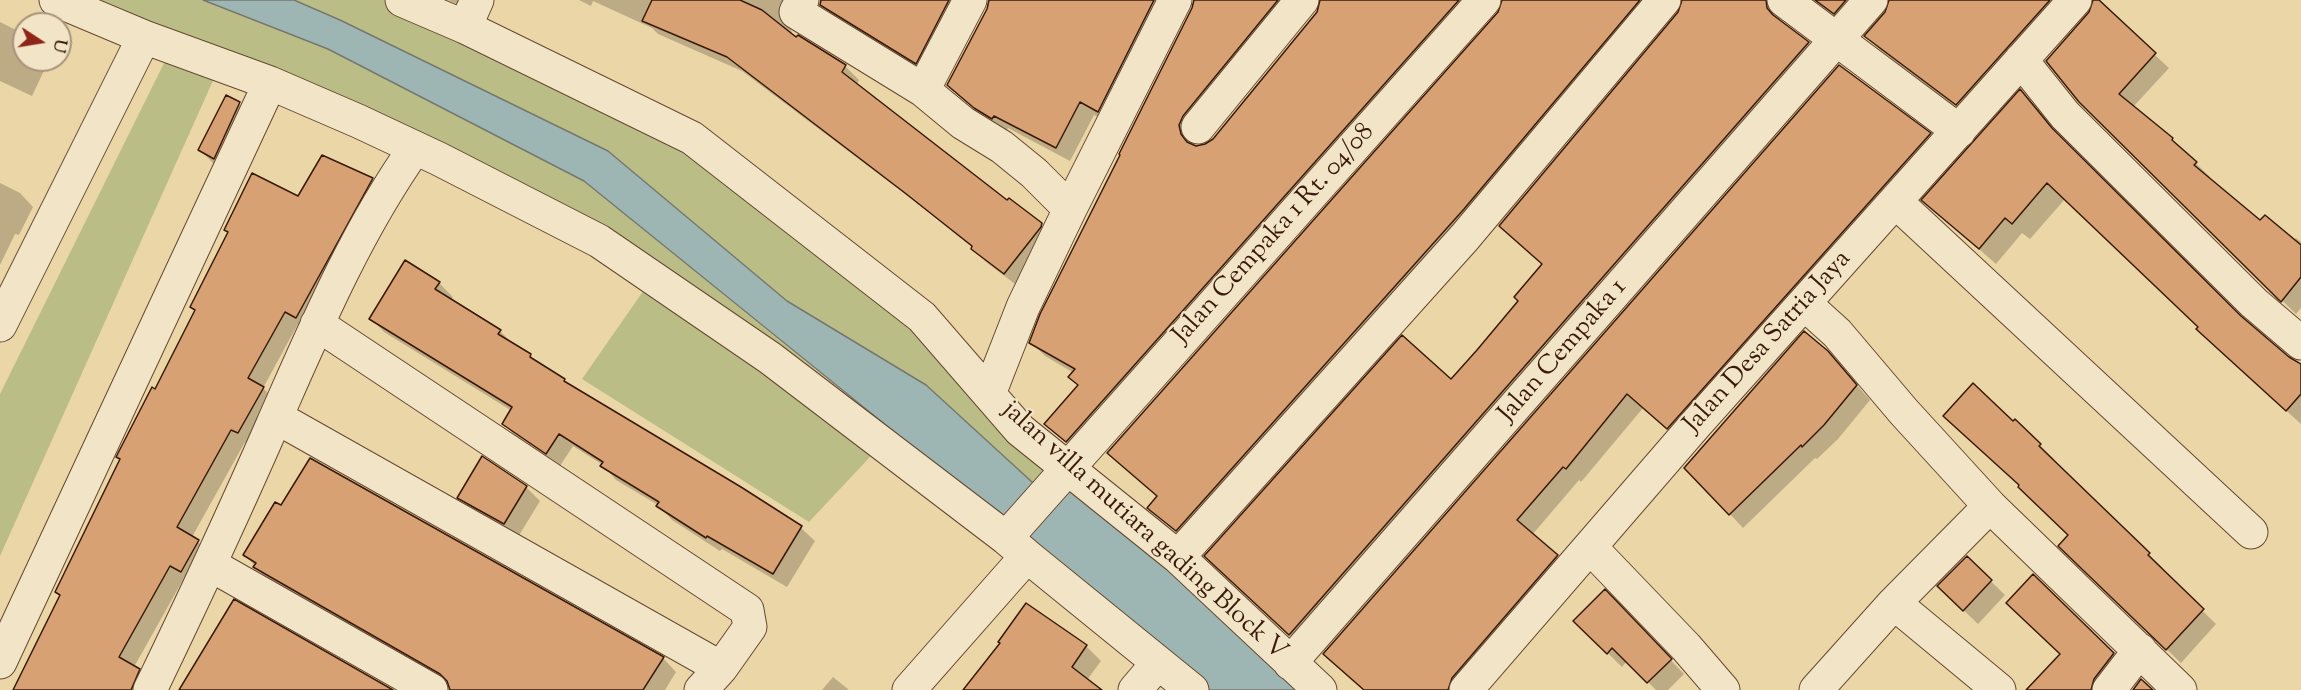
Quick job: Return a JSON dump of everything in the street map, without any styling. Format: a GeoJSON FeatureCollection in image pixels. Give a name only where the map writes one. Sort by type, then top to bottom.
{"type":"FeatureCollection","features":[{"type":"Feature","properties":{"kind":"street"},"geometry":{"type":"LineString","coordinates":[[56,0],[144,37],[270,83],[415,148],[599,241],[770,358],[1017,547],[1192,690]]}},
{"type":"Feature","properties":{"kind":"street","name":"jalan villa mutiara gading Block V"},"geometry":{"type":"LineString","coordinates":[[402,0],[471,14],[692,138],[922,316],[1020,430],[1178,557],[1320,690]]}},
{"type":"Feature","properties":{"kind":"street"},"geometry":{"type":"LineString","coordinates":[[923,90],[970,0]]}},
{"type":"Feature","properties":{"kind":"street"},"geometry":{"type":"LineString","coordinates":[[989,394],[1023,307],[1175,0]]}},
{"type":"Feature","properties":{"kind":"street"},"geometry":{"type":"LineString","coordinates":[[1198,127],[1302,0]]}},
{"type":"Feature","properties":{"kind":"street","name":"Jalan Cempaka 1 Rt. 04/08"},"geometry":{"type":"LineString","coordinates":[[909,690],[1017,547],[1067,470],[1484,0]]}},
{"type":"Feature","properties":{"kind":"street"},"geometry":{"type":"LineString","coordinates":[[1178,557],[1465,237],[1664,0]]}},
{"type":"Feature","properties":{"kind":"street"},"geometry":{"type":"LineString","coordinates":[[1784,0],[1959,131]]}},
{"type":"Feature","properties":{"kind":"street","name":"Jalan Cempaka 1"},"geometry":{"type":"LineString","coordinates":[[1290,663],[1871,0]]}},
{"type":"Feature","properties":{"kind":"street","name":"Jalan Desa Satria Jaya"},"geometry":{"type":"LineString","coordinates":[[1466,690],[1696,423],[2075,0]]}},
{"type":"Feature","properties":{"kind":"street"},"geometry":{"type":"LineString","coordinates":[[791,4],[923,90],[963,123],[1002,147],[1034,173],[1070,209]]}},
{"type":"Feature","properties":{"kind":"street"},"geometry":{"type":"LineString","coordinates":[[0,325],[144,37]]}},
{"type":"Feature","properties":{"kind":"street"},"geometry":{"type":"LineString","coordinates":[[2021,60],[2065,116],[2254,303],[2301,343]]}},
{"type":"Feature","properties":{"kind":"street"},"geometry":{"type":"LineString","coordinates":[[0,662],[270,83]]}},
{"type":"Feature","properties":{"kind":"street"},"geometry":{"type":"LineString","coordinates":[[150,690],[211,564],[316,324],[389,184],[415,148]]}},
{"type":"Feature","properties":{"kind":"street"},"geometry":{"type":"LineString","coordinates":[[1896,202],[2251,532]]}},
{"type":"Feature","properties":{"kind":"street"},"geometry":{"type":"LineString","coordinates":[[1805,304],[1837,333],[1904,412],[1990,506],[2180,690]]}},
{"type":"Feature","properties":{"kind":"street"},"geometry":{"type":"LineString","coordinates":[[276,417],[711,679],[750,627],[747,610],[316,324]]}},
{"type":"Feature","properties":{"kind":"street"},"geometry":{"type":"LineString","coordinates":[[1816,690],[1894,603],[1990,506]]}},
{"type":"Feature","properties":{"kind":"street"},"geometry":{"type":"LineString","coordinates":[[1590,547],[1686,647],[1723,690]]}},
{"type":"Feature","properties":{"kind":"street"},"geometry":{"type":"LineString","coordinates":[[211,564],[431,690]]}},
{"type":"Feature","properties":{"kind":"street"},"geometry":{"type":"LineString","coordinates":[[1894,603],[1999,690]]}},
{"type":"Feature","properties":{"kind":"street"},"geometry":{"type":"LineString","coordinates":[[2109,690],[2140,650]]}},
{"type":"Feature","properties":{"kind":"street"},"geometry":{"type":"LineString","coordinates":[[1135,690],[1158,663]]}},
{"type":"Feature","properties":{"kind":"green space"},"geometry":{"type":"Polygon","coordinates":[[[56,0],[203,0],[328,49],[584,181],[1012,530],[1044,493],[926,385],[787,301],[608,151],[340,20],[294,0],[402,0],[465,27],[692,138],[922,317],[1020,430],[1178,557],[1320,690],[1192,690],[1006,538],[883,443],[809,522],[582,379],[653,277],[599,241],[439,159],[325,106],[220,65],[0,556],[0,394],[172,47],[56,0]]]}},
{"type":"Feature","properties":{"kind":"water"},"geometry":{"type":"Polygon","coordinates":[[[203,0],[294,0],[340,20],[608,151],[787,301],[926,385],[1044,493],[1067,470],[1320,690],[1200,690],[945,473],[584,181],[328,49],[203,0]]]}},
{"type":"Feature","properties":{"kind":"building"},"geometry":{"type":"Polygon","coordinates":[[[652,0],[740,0],[762,10],[796,37],[798,35],[846,65],[842,72],[1007,200],[1009,198],[1042,223],[1041,227],[1004,274],[905,193],[727,57],[642,21],[652,0]]]}},
{"type":"Feature","properties":{"kind":"building"},"geometry":{"type":"Polygon","coordinates":[[[821,0],[949,0],[916,64],[820,5],[821,0]]]}},
{"type":"Feature","properties":{"kind":"building"},"geometry":{"type":"Polygon","coordinates":[[[989,0],[1154,0],[1098,112],[1080,102],[1056,148],[994,116],[992,119],[974,108],[947,85],[987,9],[989,0]]]}},
{"type":"Feature","properties":{"kind":"building"},"geometry":{"type":"Polygon","coordinates":[[[1194,0],[1278,0],[1183,116],[1179,125],[1181,134],[1187,142],[1196,146],[1213,139],[1317,12],[1320,0],[1459,0],[1066,442],[1044,424],[1078,385],[1068,377],[1075,369],[1029,343],[1040,314],[1120,155],[1194,0]]]}},
{"type":"Feature","properties":{"kind":"building"},"geometry":{"type":"Polygon","coordinates":[[[1502,0],[1640,0],[1464,209],[1176,531],[1147,508],[1157,496],[1107,453],[1498,12],[1502,0]]]}},
{"type":"Feature","properties":{"kind":"building"},"geometry":{"type":"Polygon","coordinates":[[[1682,0],[1766,0],[1767,8],[1773,15],[1809,42],[1289,635],[1204,556],[1402,335],[1451,379],[1477,350],[1518,301],[1514,297],[1542,264],[1499,226],[1678,12],[1682,0]]]}},
{"type":"Feature","properties":{"kind":"building"},"geometry":{"type":"Polygon","coordinates":[[[1815,0],[1846,0],[1834,14],[1815,0]]]}},
{"type":"Feature","properties":{"kind":"building"},"geometry":{"type":"Polygon","coordinates":[[[1889,0],[2050,0],[1956,105],[1864,36],[1885,12],[1889,0]]]}},
{"type":"Feature","properties":{"kind":"building"},"geometry":{"type":"Polygon","coordinates":[[[2093,0],[2099,0],[2156,53],[2119,94],[2173,138],[2172,140],[2197,162],[2194,165],[2260,220],[2265,215],[2301,245],[2301,277],[2281,302],[2079,102],[2046,61],[2089,12],[2093,0]]]}},
{"type":"Feature","properties":{"kind":"building"},"geometry":{"type":"Polygon","coordinates":[[[1839,65],[1931,133],[1667,429],[1627,394],[1566,469],[1563,467],[1517,520],[1558,555],[1452,678],[1448,690],[1364,690],[1323,654],[1839,65]]]}},
{"type":"Feature","properties":{"kind":"building"},"geometry":{"type":"Polygon","coordinates":[[[2020,89],[2052,128],[2241,316],[2289,357],[2301,364],[2301,394],[2286,411],[2196,329],[2198,327],[2047,183],[2012,224],[2005,218],[1979,249],[1921,200],[2020,89]]]}},
{"type":"Feature","properties":{"kind":"building"},"geometry":{"type":"Polygon","coordinates":[[[226,95],[240,102],[214,159],[198,150],[226,95]]]}},
{"type":"Feature","properties":{"kind":"building"},"geometry":{"type":"Polygon","coordinates":[[[322,155],[373,178],[296,318],[285,312],[248,378],[264,387],[238,433],[231,430],[177,527],[199,540],[181,572],[170,566],[119,657],[140,669],[131,690],[13,690],[60,595],[55,592],[120,459],[116,457],[152,387],[155,389],[195,310],[190,307],[228,232],[224,230],[252,173],[298,196],[322,155]]]}},
{"type":"Feature","properties":{"kind":"building"},"geometry":{"type":"Polygon","coordinates":[[[405,260],[440,282],[435,289],[501,330],[498,334],[531,354],[530,357],[565,379],[564,381],[802,526],[773,574],[707,536],[706,538],[656,506],[659,502],[600,466],[603,462],[559,434],[546,454],[502,424],[512,407],[369,319],[405,260]]]}},
{"type":"Feature","properties":{"kind":"building"},"geometry":{"type":"Polygon","coordinates":[[[1804,331],[1828,351],[1857,385],[1824,425],[1729,515],[1684,468],[1804,331]]]}},
{"type":"Feature","properties":{"kind":"building"},"geometry":{"type":"Polygon","coordinates":[[[1973,383],[2041,444],[2039,446],[2150,553],[2148,555],[2204,609],[2166,650],[2058,546],[2068,535],[2018,487],[2019,485],[1943,416],[1973,383]]]}},
{"type":"Feature","properties":{"kind":"building"},"geometry":{"type":"Polygon","coordinates":[[[482,456],[527,486],[504,524],[457,498],[482,456]]]}},
{"type":"Feature","properties":{"kind":"building"},"geometry":{"type":"Polygon","coordinates":[[[310,458],[664,657],[643,690],[450,690],[447,681],[440,674],[253,567],[256,563],[243,555],[275,502],[281,505],[310,458]]]}},
{"type":"Feature","properties":{"kind":"building"},"geometry":{"type":"Polygon","coordinates":[[[1967,556],[1992,580],[1963,611],[1937,586],[1967,556]]]}},
{"type":"Feature","properties":{"kind":"building"},"geometry":{"type":"Polygon","coordinates":[[[2033,574],[2114,653],[2094,679],[2091,690],[2026,690],[2060,654],[2006,603],[2033,574]]]}},
{"type":"Feature","properties":{"kind":"building"},"geometry":{"type":"Polygon","coordinates":[[[1605,589],[1672,659],[1647,683],[1612,648],[1607,654],[1573,621],[1605,589]]]}},
{"type":"Feature","properties":{"kind":"building"},"geometry":{"type":"Polygon","coordinates":[[[234,599],[393,690],[179,690],[234,599]]]}},
{"type":"Feature","properties":{"kind":"building"},"geometry":{"type":"Polygon","coordinates":[[[1026,603],[1087,645],[1072,667],[1102,690],[963,690],[1000,643],[998,642],[1026,603]]]}},
{"type":"Feature","properties":{"kind":"building"},"geometry":{"type":"Polygon","coordinates":[[[2141,679],[2153,690],[2133,690],[2141,679]]]}}]}
